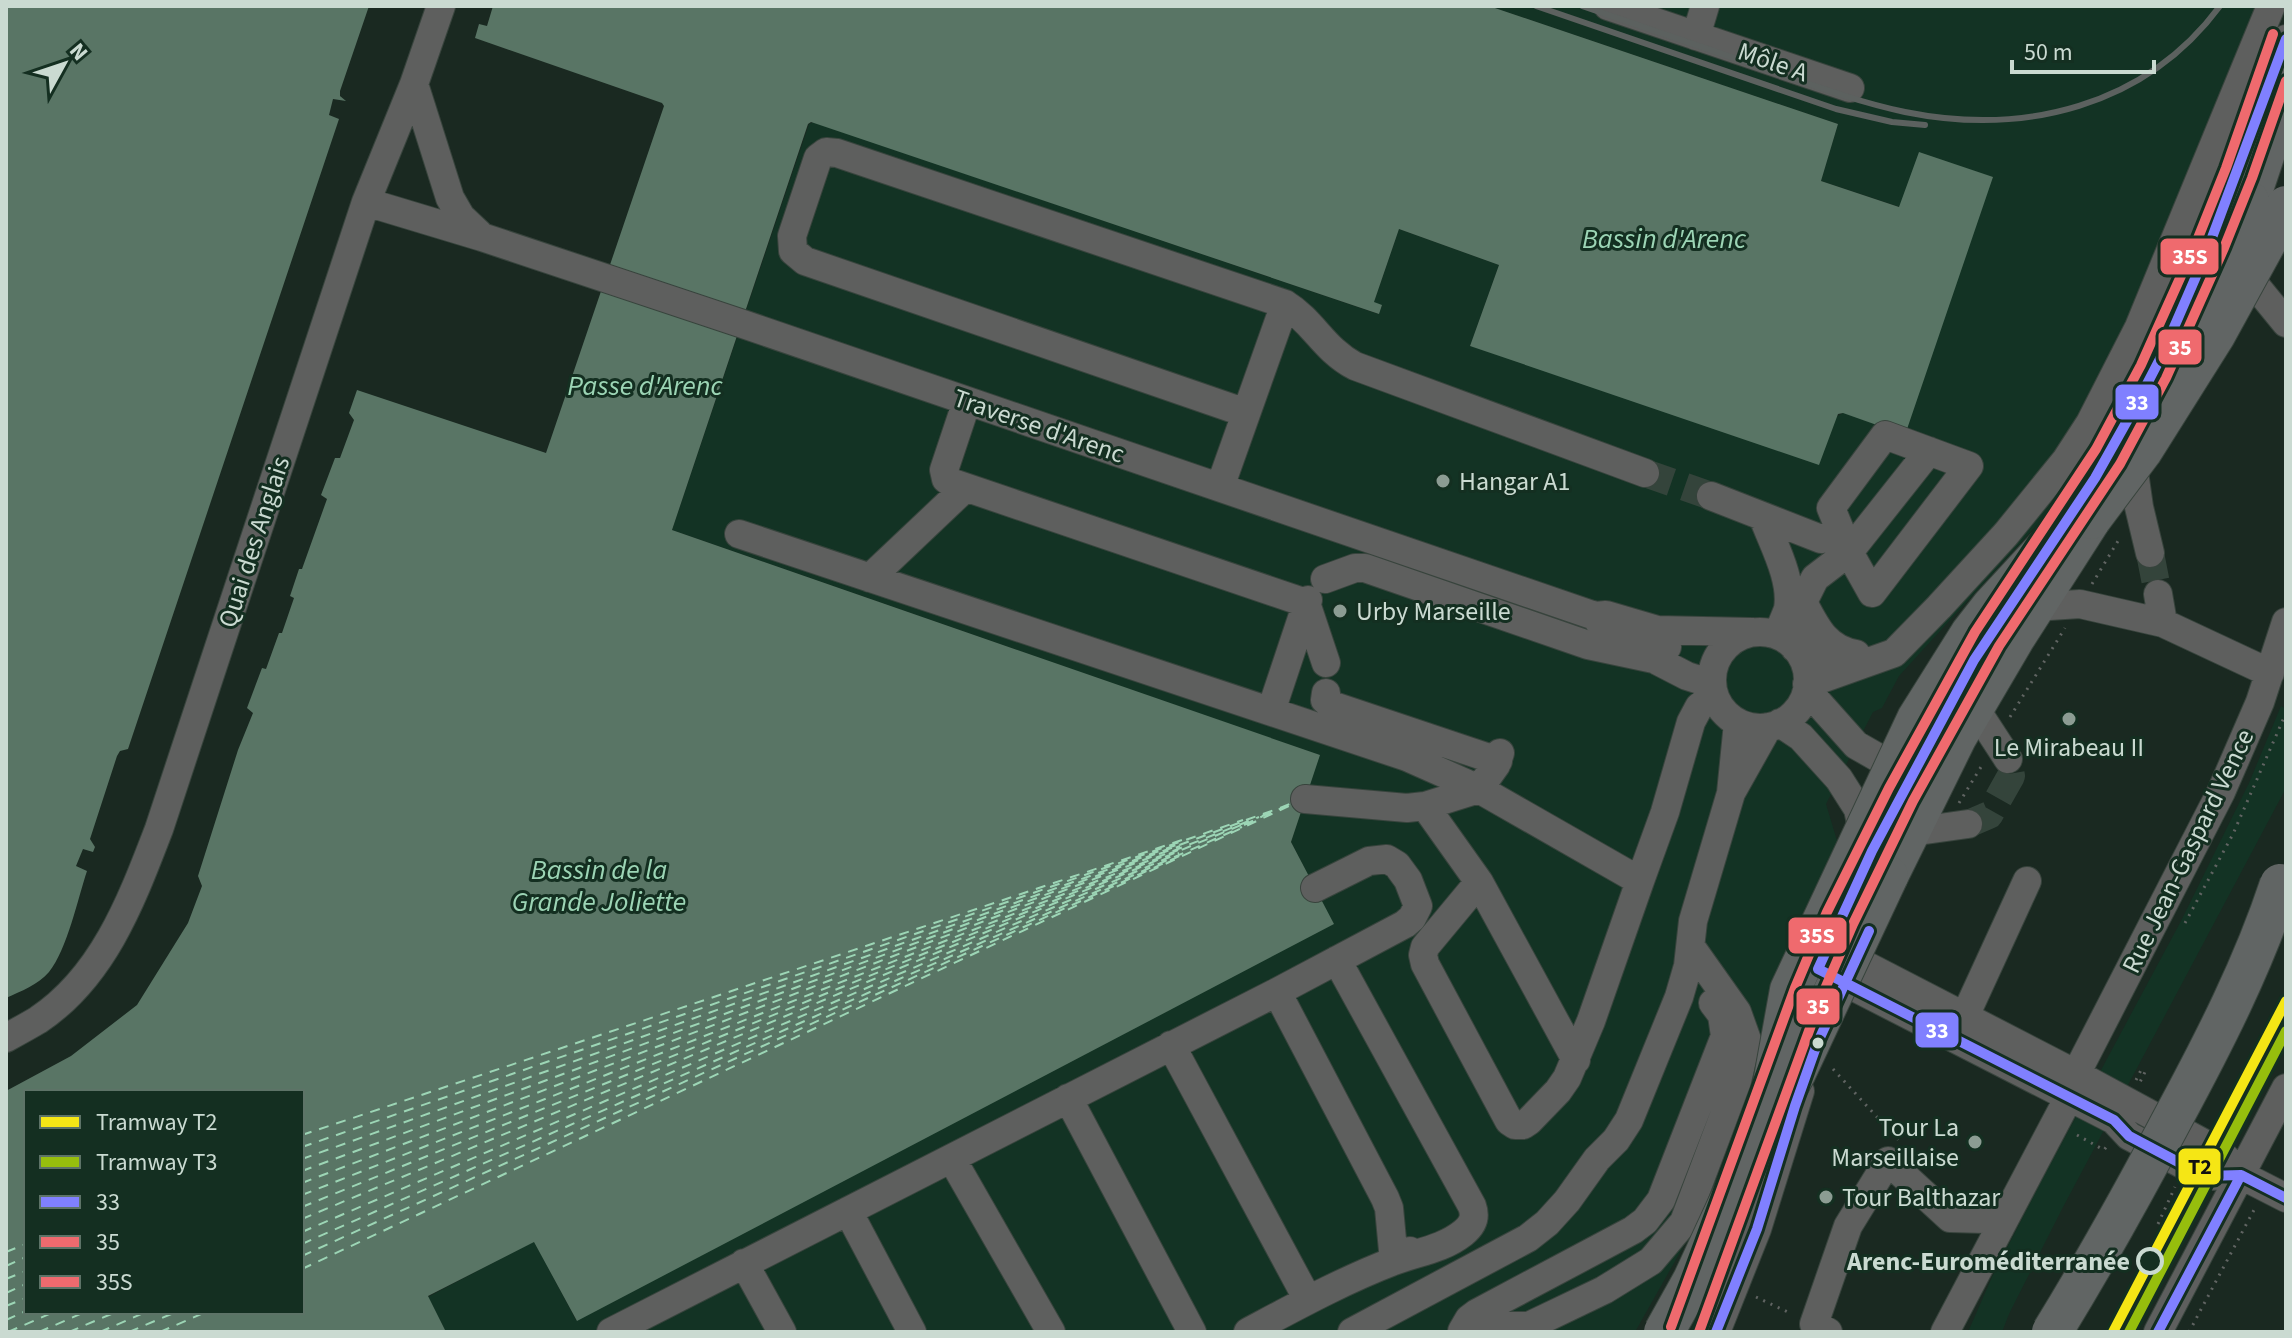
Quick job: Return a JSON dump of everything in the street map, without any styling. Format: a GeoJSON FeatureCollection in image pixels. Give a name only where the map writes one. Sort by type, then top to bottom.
{"type":"FeatureCollection","features":[{"type":"Feature","properties":{"kind":"highway"},"geometry":{"type":"LineString","coordinates":[[1664,1332],[1693,1280],[1755,1146],[1796,1072],[1957,736],[2084,512],[2162,388],[2267,203],[2286,90]]}},
{"type":"Feature","properties":{"kind":"highway"},"geometry":{"type":"LineString","coordinates":[[1755,1146],[1773,1084],[1790,990],[1917,719],[1971,633],[2053,540]]}},
{"type":"Feature","properties":{"kind":"highway"},"geometry":{"type":"LineString","coordinates":[[2052,1332],[2149,1164],[2214,1042],[2268,920],[2286,863]]}},
{"type":"Feature","properties":{"kind":"street","name":"Quai des Anglais"},"geometry":{"type":"LineString","coordinates":[[6,1038],[39,1019],[79,984],[104,951],[138,884],[174,784],[366,202],[414,84],[441,6]]}},
{"type":"Feature","properties":{"kind":"street","name":"Môle A"},"geometry":{"type":"LineString","coordinates":[[1608,6],[1850,88]]}},
{"type":"Feature","properties":{"kind":"street"},"geometry":{"type":"LineString","coordinates":[[1696,36],[1705,6]]}},
{"type":"Feature","properties":{"kind":"street"},"geometry":{"type":"LineString","coordinates":[[1807,687],[1894,653],[2006,534],[2066,460],[2090,423],[2145,313],[2271,6]]}},
{"type":"Feature","properties":{"kind":"street"},"geometry":{"type":"LineString","coordinates":[[1684,1332],[1823,957],[1869,859],[1987,639],[2053,540],[2084,512],[2108,456],[2148,383],[2208,250],[2286,39]]}},
{"type":"Feature","properties":{"kind":"street","name":"Traverse d'Arenc"},"geometry":{"type":"LineString","coordinates":[[414,84],[450,198],[461,217],[482,237]]}},
{"type":"Feature","properties":{"kind":"street"},"geometry":{"type":"LineString","coordinates":[[1716,1332],[1757,1229],[1817,1044],[1898,867],[1944,827],[1980,716],[2134,472],[2189,369],[2234,270],[2286,138]]}},
{"type":"Feature","properties":{"kind":"street"},"geometry":{"type":"LineString","coordinates":[[1246,413],[805,261],[793,251],[792,236],[822,153],[830,151],[1285,304],[1302,315],[1329,349],[1355,366],[1645,473]]}},
{"type":"Feature","properties":{"kind":"street","name":"Traverse d'Arenc"},"geometry":{"type":"LineString","coordinates":[[366,202],[482,237],[740,323],[1620,625],[1689,658],[1713,690],[1720,706],[1738,723]]}},
{"type":"Feature","properties":{"kind":"street"},"geometry":{"type":"LineString","coordinates":[[2208,250],[2255,285],[2279,316]]}},
{"type":"Feature","properties":{"kind":"street"},"geometry":{"type":"LineString","coordinates":[[2192,285],[2279,316]]}},
{"type":"Feature","properties":{"kind":"street"},"geometry":{"type":"LineString","coordinates":[[1220,487],[1285,304]]}},
{"type":"Feature","properties":{"kind":"street"},"geometry":{"type":"LineString","coordinates":[[967,401],[944,470],[950,482],[1306,603]]}},
{"type":"Feature","properties":{"kind":"street"},"geometry":{"type":"LineString","coordinates":[[1885,435],[1929,451],[1969,466],[1872,593],[1831,508],[1885,435]]}},
{"type":"Feature","properties":{"kind":"street"},"geometry":{"type":"LineString","coordinates":[[1781,642],[1809,590],[1845,542],[1929,451]]}},
{"type":"Feature","properties":{"kind":"street"},"geometry":{"type":"LineString","coordinates":[[2134,472],[2150,553]]}},
{"type":"Feature","properties":{"kind":"street"},"geometry":{"type":"LineString","coordinates":[[870,578],[965,488]]}},
{"type":"Feature","properties":{"kind":"street"},"geometry":{"type":"LineString","coordinates":[[1711,496],[1821,539],[1845,542]]}},
{"type":"Feature","properties":{"kind":"street"},"geometry":{"type":"LineString","coordinates":[[1858,809],[1877,757],[1961,622],[2036,539],[2084,512]]}},
{"type":"Feature","properties":{"kind":"street"},"geometry":{"type":"LineString","coordinates":[[1776,522],[1809,590],[1822,636],[1833,647],[1872,661]]}},
{"type":"Feature","properties":{"kind":"street"},"geometry":{"type":"LineString","coordinates":[[1776,522],[1778,555],[1788,588],[1788,608],[1781,642]]}},
{"type":"Feature","properties":{"kind":"street"},"geometry":{"type":"LineString","coordinates":[[739,534],[1407,757],[1479,789],[1640,881]]}},
{"type":"Feature","properties":{"kind":"street"},"geometry":{"type":"LineString","coordinates":[[1271,711],[1306,603],[1358,536]]}},
{"type":"Feature","properties":{"kind":"street"},"geometry":{"type":"LineString","coordinates":[[1325,579],[1355,568],[1365,568],[1588,645],[1654,659],[1713,690]]}},
{"type":"Feature","properties":{"kind":"street"},"geometry":{"type":"LineString","coordinates":[[2158,594],[2163,623]]}},
{"type":"Feature","properties":{"kind":"street"},"geometry":{"type":"LineString","coordinates":[[1306,603],[1326,663]]}},
{"type":"Feature","properties":{"kind":"street"},"geometry":{"type":"LineString","coordinates":[[2049,606],[2080,604],[2163,623],[2270,673]]}},
{"type":"Feature","properties":{"kind":"street","name":"Rue Jean-Gaspard Vence"},"geometry":{"type":"LineString","coordinates":[[1945,1332],[2221,792],[2246,736],[2286,622]]}},
{"type":"Feature","properties":{"kind":"street","name":"Traverse d'Arenc"},"geometry":{"type":"LineString","coordinates":[[1620,625],[1781,642],[1872,661]]}},
{"type":"Feature","properties":{"kind":"street"},"geometry":{"type":"LineString","coordinates":[[1352,1332],[1515,1246],[1547,1223],[1597,1159],[1616,1140],[1629,1120],[1679,997],[1697,909],[1731,793],[1738,723],[1753,727],[1774,725],[1792,715],[1801,704],[1807,687],[1806,668],[1781,642],[1737,637],[1717,657],[1712,670],[1713,690],[1691,722],[1665,812],[1576,1060],[1558,1091],[1523,1125],[1509,1121],[1423,955],[1425,947],[1479,882]]}},
{"type":"Feature","properties":{"kind":"street"},"geometry":{"type":"LineString","coordinates":[[1807,687],[1856,745],[1877,757]]}},
{"type":"Feature","properties":{"kind":"street"},"geometry":{"type":"LineString","coordinates":[[1305,799],[1407,808],[1425,806],[1479,789],[1499,757],[1331,705],[1325,700],[1326,693]]}},
{"type":"Feature","properties":{"kind":"street"},"geometry":{"type":"LineString","coordinates":[[1980,716],[2002,750]]}},
{"type":"Feature","properties":{"kind":"street"},"geometry":{"type":"LineString","coordinates":[[1774,725],[1801,737],[1845,787],[1858,809],[1869,859]]}},
{"type":"Feature","properties":{"kind":"street"},"geometry":{"type":"LineString","coordinates":[[1731,793],[1774,725]]}},
{"type":"Feature","properties":{"kind":"street"},"geometry":{"type":"LineString","coordinates":[[1425,806],[1479,882],[1576,1060]]}},
{"type":"Feature","properties":{"kind":"street"},"geometry":{"type":"LineString","coordinates":[[611,1332],[648,1324],[744,1263],[1277,992],[1405,924],[1417,910],[1416,896],[1400,869],[1382,859],[1369,861],[1315,888]]}},
{"type":"Feature","properties":{"kind":"street"},"geometry":{"type":"LineString","coordinates":[[1965,1016],[2027,881]]}},
{"type":"Feature","properties":{"kind":"street"},"geometry":{"type":"LineString","coordinates":[[1474,1332],[1485,1326],[1529,1326],[1604,1290],[1651,1261],[1684,1222],[1737,1081],[1722,1015],[1689,957]]}},
{"type":"Feature","properties":{"kind":"street"},"geometry":{"type":"LineString","coordinates":[[1823,957],[2073,1086],[2220,1152],[2241,1175],[2286,1198]]}},
{"type":"Feature","properties":{"kind":"street"},"geometry":{"type":"LineString","coordinates":[[1248,1332],[1308,1300],[1394,1261],[1455,1239],[1473,1222],[1475,1214],[1337,960]]}},
{"type":"Feature","properties":{"kind":"street"},"geometry":{"type":"LineString","coordinates":[[1851,971],[1965,1016],[2073,1086],[2129,1136],[2206,1176],[2241,1175]]}},
{"type":"Feature","properties":{"kind":"street"},"geometry":{"type":"LineString","coordinates":[[1277,992],[1385,1198],[1389,1208],[1394,1261]]}},
{"type":"Feature","properties":{"kind":"street"},"geometry":{"type":"LineString","coordinates":[[1171,1045],[1308,1300]]}},
{"type":"Feature","properties":{"kind":"street"},"geometry":{"type":"LineString","coordinates":[[1462,1332],[1469,1319],[1477,1313],[1645,1221],[1661,1200],[1732,1049]]}},
{"type":"Feature","properties":{"kind":"street"},"geometry":{"type":"LineString","coordinates":[[2158,1332],[2286,1088]]}},
{"type":"Feature","properties":{"kind":"street"},"geometry":{"type":"LineString","coordinates":[[1068,1098],[1192,1332]]}},
{"type":"Feature","properties":{"kind":"street"},"geometry":{"type":"LineString","coordinates":[[952,1159],[1051,1332]]}},
{"type":"Feature","properties":{"kind":"street"},"geometry":{"type":"LineString","coordinates":[[1821,1328],[1848,1226],[1888,1161],[1950,1218],[1985,1219],[2000,1228]]}},
{"type":"Feature","properties":{"kind":"street"},"geometry":{"type":"LineString","coordinates":[[848,1211],[912,1332]]}},
{"type":"Feature","properties":{"kind":"street"},"geometry":{"type":"LineString","coordinates":[[1394,1261],[1446,1228]]}},
{"type":"Feature","properties":{"kind":"street"},"geometry":{"type":"LineString","coordinates":[[744,1263],[782,1332]]}},
{"type":"Feature","properties":{"kind":"street"},"geometry":{"type":"LineString","coordinates":[[1381,1332],[1404,1309],[1428,1292]]}},
{"type":"Feature","properties":{"kind":"path"},"geometry":{"type":"LineString","coordinates":[[1944,827],[2002,750],[2080,604],[2139,507]]}},
{"type":"Feature","properties":{"kind":"path"},"geometry":{"type":"LineString","coordinates":[[2185,923],[2233,834],[2286,713]]}},
{"type":"Feature","properties":{"kind":"path"},"geometry":{"type":"LineString","coordinates":[[1833,1069],[1901,1143],[1888,1161]]}},
{"type":"Feature","properties":{"kind":"path"},"geometry":{"type":"LineString","coordinates":[[2073,1133],[2104,1150]]}},
{"type":"Feature","properties":{"kind":"path"},"geometry":{"type":"LineString","coordinates":[[2158,1224],[2185,1165]]}},
{"type":"Feature","properties":{"kind":"path"},"geometry":{"type":"LineString","coordinates":[[2189,1332],[2256,1206]]}},
{"type":"Feature","properties":{"kind":"path"},"geometry":{"type":"LineString","coordinates":[[1762,1300],[1821,1328]]}},
{"type":"Feature","properties":{"kind":"shaded area"},"geometry":{"type":"Polygon","coordinates":[[[1489,6],[2283,6],[2246,113],[2126,389],[2103,434],[2055,505],[1899,676],[1882,708],[1873,712],[1826,804],[1838,844],[1781,975],[1692,1231],[1635,1332],[446,1332],[428,1297],[534,1241],[576,1320],[1333,923],[1291,842],[1319,755],[672,530],[809,124],[814,122],[1378,314],[1382,306],[1374,302],[1399,229],[1499,265],[1470,346],[1836,417],[1843,413],[1900,207],[1821,181],[1838,124],[1489,6]]]}},
{"type":"Feature","properties":{"kind":"shaded area"},"geometry":{"type":"Polygon","coordinates":[[[2281,706],[2286,709],[2286,788],[2062,1209],[2002,1332],[1968,1332],[1992,1277],[2042,1180],[2181,921],[2249,783],[2281,706]]]}},
{"type":"Feature","properties":{"kind":"water"},"geometry":{"type":"Polygon","coordinates":[[[6,6],[369,6],[340,91],[340,96],[346,101],[333,99],[329,115],[339,119],[128,749],[120,751],[117,756],[90,839],[95,847],[93,852],[83,849],[76,866],[87,871],[67,937],[45,977],[6,998],[6,6]]]}},
{"type":"Feature","properties":{"kind":"water","name":"Bassin de la Grande Joliette"},"geometry":{"type":"Polygon","coordinates":[[[493,6],[1489,6],[1838,124],[1821,181],[1899,207],[1919,152],[1993,177],[1905,435],[1843,413],[1838,414],[1819,465],[1470,346],[1499,265],[1399,229],[1374,302],[1382,305],[1379,314],[811,122],[672,530],[1320,755],[1291,842],[1334,924],[577,1321],[534,1242],[428,1296],[446,1332],[6,1332],[6,1091],[71,1056],[137,1005],[188,923],[202,886],[198,876],[253,713],[247,708],[262,668],[266,669],[279,633],[282,633],[294,598],[290,596],[299,569],[302,569],[327,499],[321,495],[335,458],[340,458],[354,420],[349,413],[357,390],[546,453],[664,106],[475,38],[479,24],[487,26],[493,6]]]}},
{"type":"Feature","properties":{"kind":"ferry route"},"geometry":{"type":"LineString","coordinates":[[1280,808],[1292,803]]}},
{"type":"Feature","properties":{"kind":"ferry route"},"geometry":{"type":"LineString","coordinates":[[304,1268],[1293,804]]}},
{"type":"Feature","properties":{"kind":"ferry route"},"geometry":{"type":"LineString","coordinates":[[1262,816],[1282,808]]}},
{"type":"Feature","properties":{"kind":"ferry route"},"geometry":{"type":"LineString","coordinates":[[1246,820],[1274,810]]}},
{"type":"Feature","properties":{"kind":"ferry route"},"geometry":{"type":"LineString","coordinates":[[1244,825],[1263,816]]}},
{"type":"Feature","properties":{"kind":"ferry route"},"geometry":{"type":"LineString","coordinates":[[304,1194],[1259,817]]}},
{"type":"Feature","properties":{"kind":"ferry route"},"geometry":{"type":"LineString","coordinates":[[304,1146],[1243,820]]}},
{"type":"Feature","properties":{"kind":"ferry route"},"geometry":{"type":"LineString","coordinates":[[304,1170],[1244,821]]}},
{"type":"Feature","properties":{"kind":"ferry route"},"geometry":{"type":"LineString","coordinates":[[304,1218],[1241,825]]}},
{"type":"Feature","properties":{"kind":"ferry route"},"geometry":{"type":"LineString","coordinates":[[304,1243],[1242,827]]}},
{"type":"Feature","properties":{"kind":"ferry route"},"geometry":{"type":"LineString","coordinates":[[304,1134],[1182,840]]}},
{"type":"Feature","properties":{"kind":"ferry route"},"geometry":{"type":"LineString","coordinates":[[304,1158],[1179,844]]}},
{"type":"Feature","properties":{"kind":"ferry route"},"geometry":{"type":"LineString","coordinates":[[304,1182],[1180,846]]}},
{"type":"Feature","properties":{"kind":"ferry route"},"geometry":{"type":"LineString","coordinates":[[304,1206],[1181,849]]}},
{"type":"Feature","properties":{"kind":"ferry route"},"geometry":{"type":"LineString","coordinates":[[304,1231],[1179,853]]}},
{"type":"Feature","properties":{"kind":"ferry route"},"geometry":{"type":"LineString","coordinates":[[304,1255],[1184,854]]}},
{"type":"Feature","properties":{"kind":"ferry route"},"geometry":{"type":"LineString","coordinates":[[6,1252],[24,1245]]}},
{"type":"Feature","properties":{"kind":"ferry route"},"geometry":{"type":"LineString","coordinates":[[6,1266],[24,1258]]}},
{"type":"Feature","properties":{"kind":"ferry route"},"geometry":{"type":"LineString","coordinates":[[6,1279],[24,1272]]}},
{"type":"Feature","properties":{"kind":"ferry route"},"geometry":{"type":"LineString","coordinates":[[6,1293],[24,1285]]}},
{"type":"Feature","properties":{"kind":"ferry route"},"geometry":{"type":"LineString","coordinates":[[6,1306],[24,1299]]}},
{"type":"Feature","properties":{"kind":"ferry route"},"geometry":{"type":"LineString","coordinates":[[6,1320],[24,1312]]}},
{"type":"Feature","properties":{"kind":"ferry route"},"geometry":{"type":"LineString","coordinates":[[8,1332],[49,1314]]}},
{"type":"Feature","properties":{"kind":"ferry route"},"geometry":{"type":"LineString","coordinates":[[39,1332],[80,1314]]}},
{"type":"Feature","properties":{"kind":"ferry route"},"geometry":{"type":"LineString","coordinates":[[69,1332],[111,1314]]}},
{"type":"Feature","properties":{"kind":"ferry route"},"geometry":{"type":"LineString","coordinates":[[100,1332],[141,1314]]}},
{"type":"Feature","properties":{"kind":"ferry route"},"geometry":{"type":"LineString","coordinates":[[129,1332],[171,1314]]}},
{"type":"Feature","properties":{"kind":"ferry route"},"geometry":{"type":"LineString","coordinates":[[160,1332],[201,1314]]}},
{"type":"Feature","properties":{"kind":"tunnel"},"geometry":{"type":"LineString","coordinates":[[1645,473],[1711,496]]}},
{"type":"Feature","properties":{"kind":"tunnel"},"geometry":{"type":"LineString","coordinates":[[2150,553],[2158,594]]}},
{"type":"Feature","properties":{"kind":"tunnel"},"geometry":{"type":"LineString","coordinates":[[1968,824],[1989,815],[2011,776],[2008,759]]}},
{"type":"Feature","properties":{"kind":"tram line","name":"T2"},"geometry":{"type":"LineString","coordinates":[[2113,1332],[2286,1001]]}},
{"type":"Feature","properties":{"kind":"tram line","name":"T3"},"geometry":{"type":"LineString","coordinates":[[2129,1332],[2286,1031]]}},
{"type":"Feature","properties":{"kind":"tram line"},"geometry":{"type":"LineString","coordinates":[[2238,1117],[2257,1057]]}},
{"type":"Feature","properties":{"kind":"railway"},"geometry":{"type":"LineString","coordinates":[[1536,6],[1836,109],[1892,122],[1925,125]]}},
{"type":"Feature","properties":{"kind":"railway"},"geometry":{"type":"LineString","coordinates":[[1582,6],[1866,102],[1905,112],[1994,120],[2037,116],[2079,106],[2119,90],[2156,69],[2190,41],[2220,6]]}},
{"type":"Feature","properties":{"kind":"transit line","name":"35S"},"geometry":{"type":"LineString","coordinates":[[1671,1327],[1795,988],[1827,912],[1889,788],[1975,632],[2096,449],[2141,365],[2226,168],[2273,34]]}},
{"type":"Feature","properties":{"kind":"transit line","name":"33"},"geometry":{"type":"LineString","coordinates":[[2286,39],[2207,251],[2162,355],[2095,478],[1974,660],[1872,851],[1818,969],[2114,1120],[2129,1136],[2197,1172],[2206,1176],[2241,1175],[2286,1198]]}},
{"type":"Feature","properties":{"kind":"transit line","name":"35"},"geometry":{"type":"LineString","coordinates":[[1699,1332],[1821,998],[1853,924],[1913,801],[1999,646],[2120,464],[2166,378],[2224,248],[2286,81]]}},
{"type":"Feature","properties":{"kind":"transit line","name":"33"},"geometry":{"type":"LineString","coordinates":[[1716,1332],[1757,1229],[1817,1044],[1869,931]]}},
{"type":"Feature","properties":{"kind":"transit line","name":"33"},"geometry":{"type":"LineString","coordinates":[[2158,1332],[2241,1175]]}},
{"type":"Feature","properties":{"kind":"place","name":"Hangar A1"},"geometry":{"type":"Point","coordinates":[1443,481]}},
{"type":"Feature","properties":{"kind":"place","name":"Urby Marseille"},"geometry":{"type":"Point","coordinates":[1340,611]}},
{"type":"Feature","properties":{"kind":"place","name":"Le Mirabeau II"},"geometry":{"type":"Point","coordinates":[2069,719]}},
{"type":"Feature","properties":{"kind":"place","name":"Tour La Marseillaise"},"geometry":{"type":"Point","coordinates":[1975,1142]}},
{"type":"Feature","properties":{"kind":"place","name":"Tour Balthazar"},"geometry":{"type":"Point","coordinates":[1826,1197]}},
{"type":"Feature","properties":{"kind":"place","name":"Arenc-Euroméditerranée"},"geometry":{"type":"Point","coordinates":[2150,1261]}},
{"type":"Feature","properties":{"kind":"water label","name":"Bassin d'Arenc"},"geometry":{"type":"Point","coordinates":[1664,239]}},
{"type":"Feature","properties":{"kind":"water label","name":"Passe d'Arenc"},"geometry":{"type":"Point","coordinates":[645,386]}}]}
